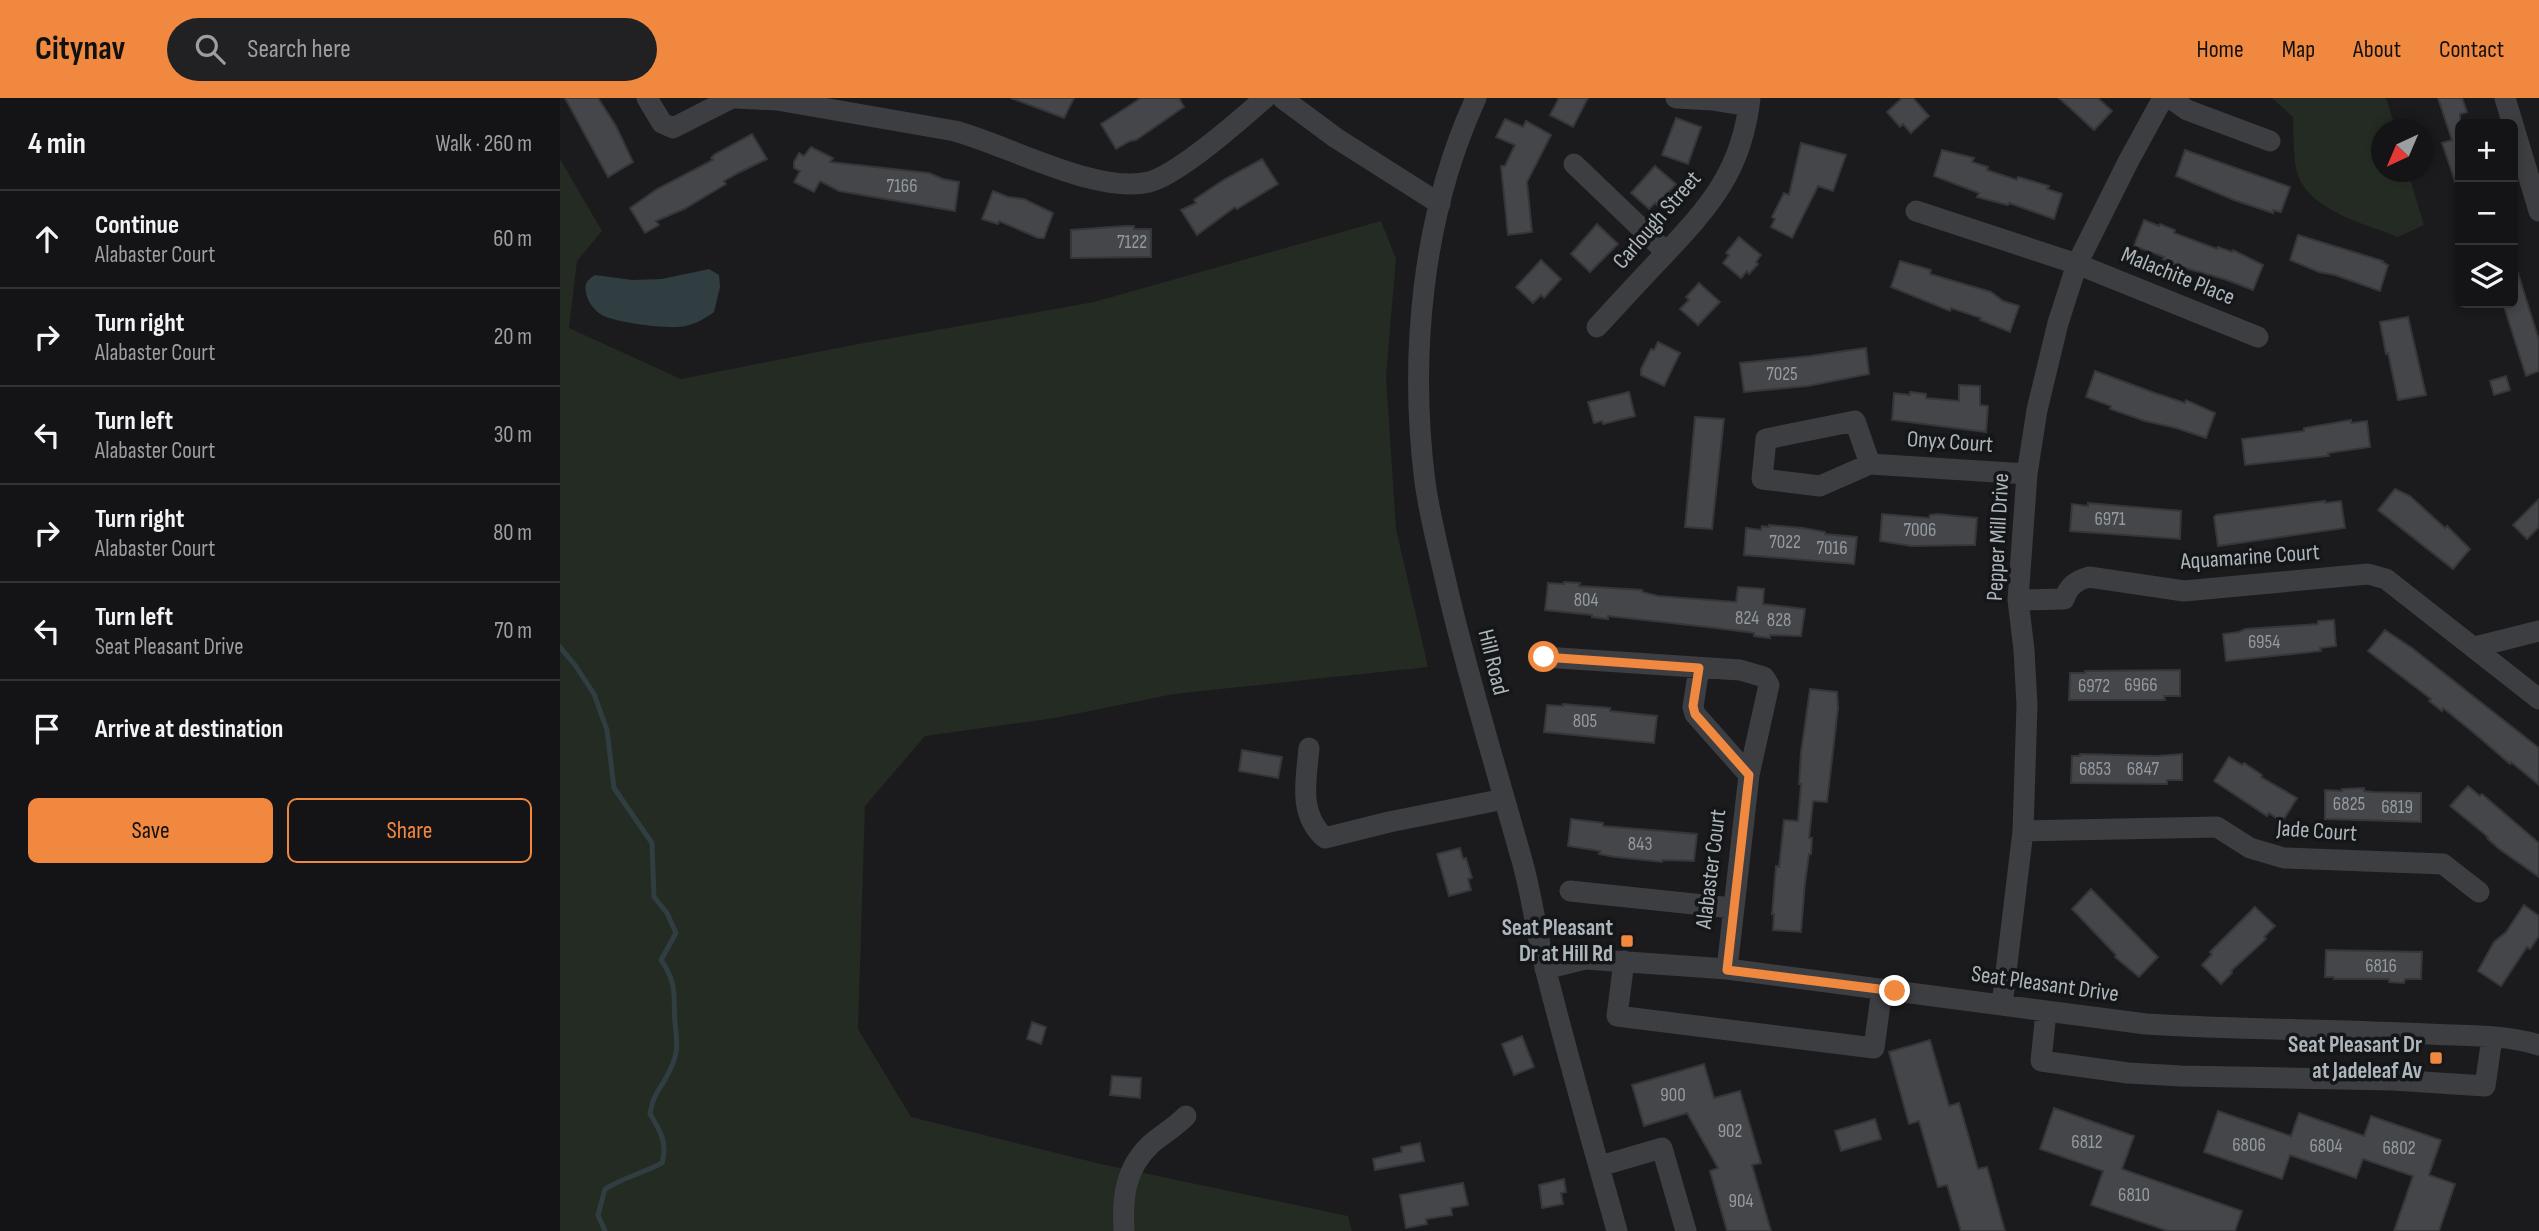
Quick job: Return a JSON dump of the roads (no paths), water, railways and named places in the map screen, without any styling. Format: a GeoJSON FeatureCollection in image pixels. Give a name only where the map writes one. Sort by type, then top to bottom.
{"type":"FeatureCollection","features":[{"type":"Feature","properties":{"kind":"street"},"geometry":{"type":"LineString","coordinates":[[647,98],[662,123],[673,128],[734,98],[777,99],[955,131],[1066,170],[1107,182],[1125,184],[1144,183],[1161,177],[1212,142],[1265,98]]}},
{"type":"Feature","properties":{"kind":"street"},"geometry":{"type":"LineString","coordinates":[[1282,98],[1336,138],[1440,204]]}},
{"type":"Feature","properties":{"kind":"street","name":"Hill Road"},"geometry":{"type":"LineString","coordinates":[[1476,98],[1446,179],[1431,250],[1420,342],[1420,429],[1425,482],[1472,690],[1522,860],[1545,969],[1617,1231]]}},
{"type":"Feature","properties":{"kind":"street"},"geometry":{"type":"LineString","coordinates":[[1676,98],[1749,102]]}},
{"type":"Feature","properties":{"kind":"street","name":"Pepper Mill Drive"},"geometry":{"type":"LineString","coordinates":[[2002,1005],[2023,831],[2027,705],[2018,600],[2027,474],[2037,410],[2058,323],[2077,264],[2163,98]]}},
{"type":"Feature","properties":{"kind":"street"},"geometry":{"type":"LineString","coordinates":[[2170,98],[2187,110],[2270,141]]}},
{"type":"Feature","properties":{"kind":"street"},"geometry":{"type":"LineString","coordinates":[[2505,98],[2539,211]]}},
{"type":"Feature","properties":{"kind":"street","name":"Carlough Street"},"geometry":{"type":"LineString","coordinates":[[1597,327],[1711,203],[1726,179],[1744,135],[1749,102]]}},
{"type":"Feature","properties":{"kind":"street"},"geometry":{"type":"LineString","coordinates":[[1574,164],[1666,253]]}},
{"type":"Feature","properties":{"kind":"street","name":"Malachite Place"},"geometry":{"type":"LineString","coordinates":[[1916,211],[2077,264],[2258,337]]}},
{"type":"Feature","properties":{"kind":"street","name":"Onyx Court"},"geometry":{"type":"LineString","coordinates":[[1870,464],[1855,421],[1766,439],[1762,479],[1820,486],[1870,464],[2027,474]]}},
{"type":"Feature","properties":{"kind":"street","name":"Aquamarine Court"},"geometry":{"type":"LineString","coordinates":[[2018,600],[2064,599],[2068,589],[2077,580],[2088,577],[2184,591],[2368,574],[2386,579],[2539,699]]}},
{"type":"Feature","properties":{"kind":"street"},"geometry":{"type":"LineString","coordinates":[[2475,647],[2539,631]]}},
{"type":"Feature","properties":{"kind":"street","name":"Alabaster Court"},"geometry":{"type":"LineString","coordinates":[[1544,657],[1740,670],[1764,677],[1769,685],[1749,775],[1727,970]]}},
{"type":"Feature","properties":{"kind":"street"},"geometry":{"type":"LineString","coordinates":[[1699,668],[1693,706],[1695,714],[1749,775]]}},
{"type":"Feature","properties":{"kind":"street"},"geometry":{"type":"LineString","coordinates":[[1309,748],[1304,802],[1315,829],[1325,838],[1504,799]]}},
{"type":"Feature","properties":{"kind":"street","name":"Jade Court"},"geometry":{"type":"LineString","coordinates":[[2023,831],[2217,827],[2250,848],[2284,859],[2443,864],[2479,892]]}},
{"type":"Feature","properties":{"kind":"street"},"geometry":{"type":"LineString","coordinates":[[1570,891],[1732,908]]}},
{"type":"Feature","properties":{"kind":"street","name":"Seat Pleasant Drive"},"geometry":{"type":"LineString","coordinates":[[1545,969],[1585,959],[1727,970],[2114,1021],[2199,1028],[2356,1030],[2492,1038],[2535,1037]]}},
{"type":"Feature","properties":{"kind":"street"},"geometry":{"type":"LineString","coordinates":[[1624,961],[1617,1016],[1874,1048],[1882,989]]}},
{"type":"Feature","properties":{"kind":"street"},"geometry":{"type":"LineString","coordinates":[[2046,1012],[2041,1061],[2128,1073],[2393,1080],[2485,1086],[2492,1038]]}},
{"type":"Feature","properties":{"kind":"street"},"geometry":{"type":"LineString","coordinates":[[1124,1231],[1123,1200],[1128,1176],[1150,1146],[1186,1116]]}},
{"type":"Feature","properties":{"kind":"street"},"geometry":{"type":"LineString","coordinates":[[1600,1166],[1662,1148],[1686,1231]]}},
{"type":"Feature","properties":{"kind":"waterway"},"geometry":{"type":"LineString","coordinates":[[560,647],[594,694],[607,730],[614,788],[652,843],[654,897],[667,913],[676,933],[661,960],[670,976],[674,991],[676,1052],[650,1114],[660,1132],[664,1156],[662,1163],[605,1189],[598,1215],[605,1231]]}},
{"type":"Feature","properties":{"kind":"place","name":"Seat Pleasant Dr at Hill Rd"},"geometry":{"type":"Point","coordinates":[1627,941]}},
{"type":"Feature","properties":{"kind":"place","name":"Seat Pleasant Dr at Jadeleaf Av"},"geometry":{"type":"Point","coordinates":[2436,1058]}}]}
